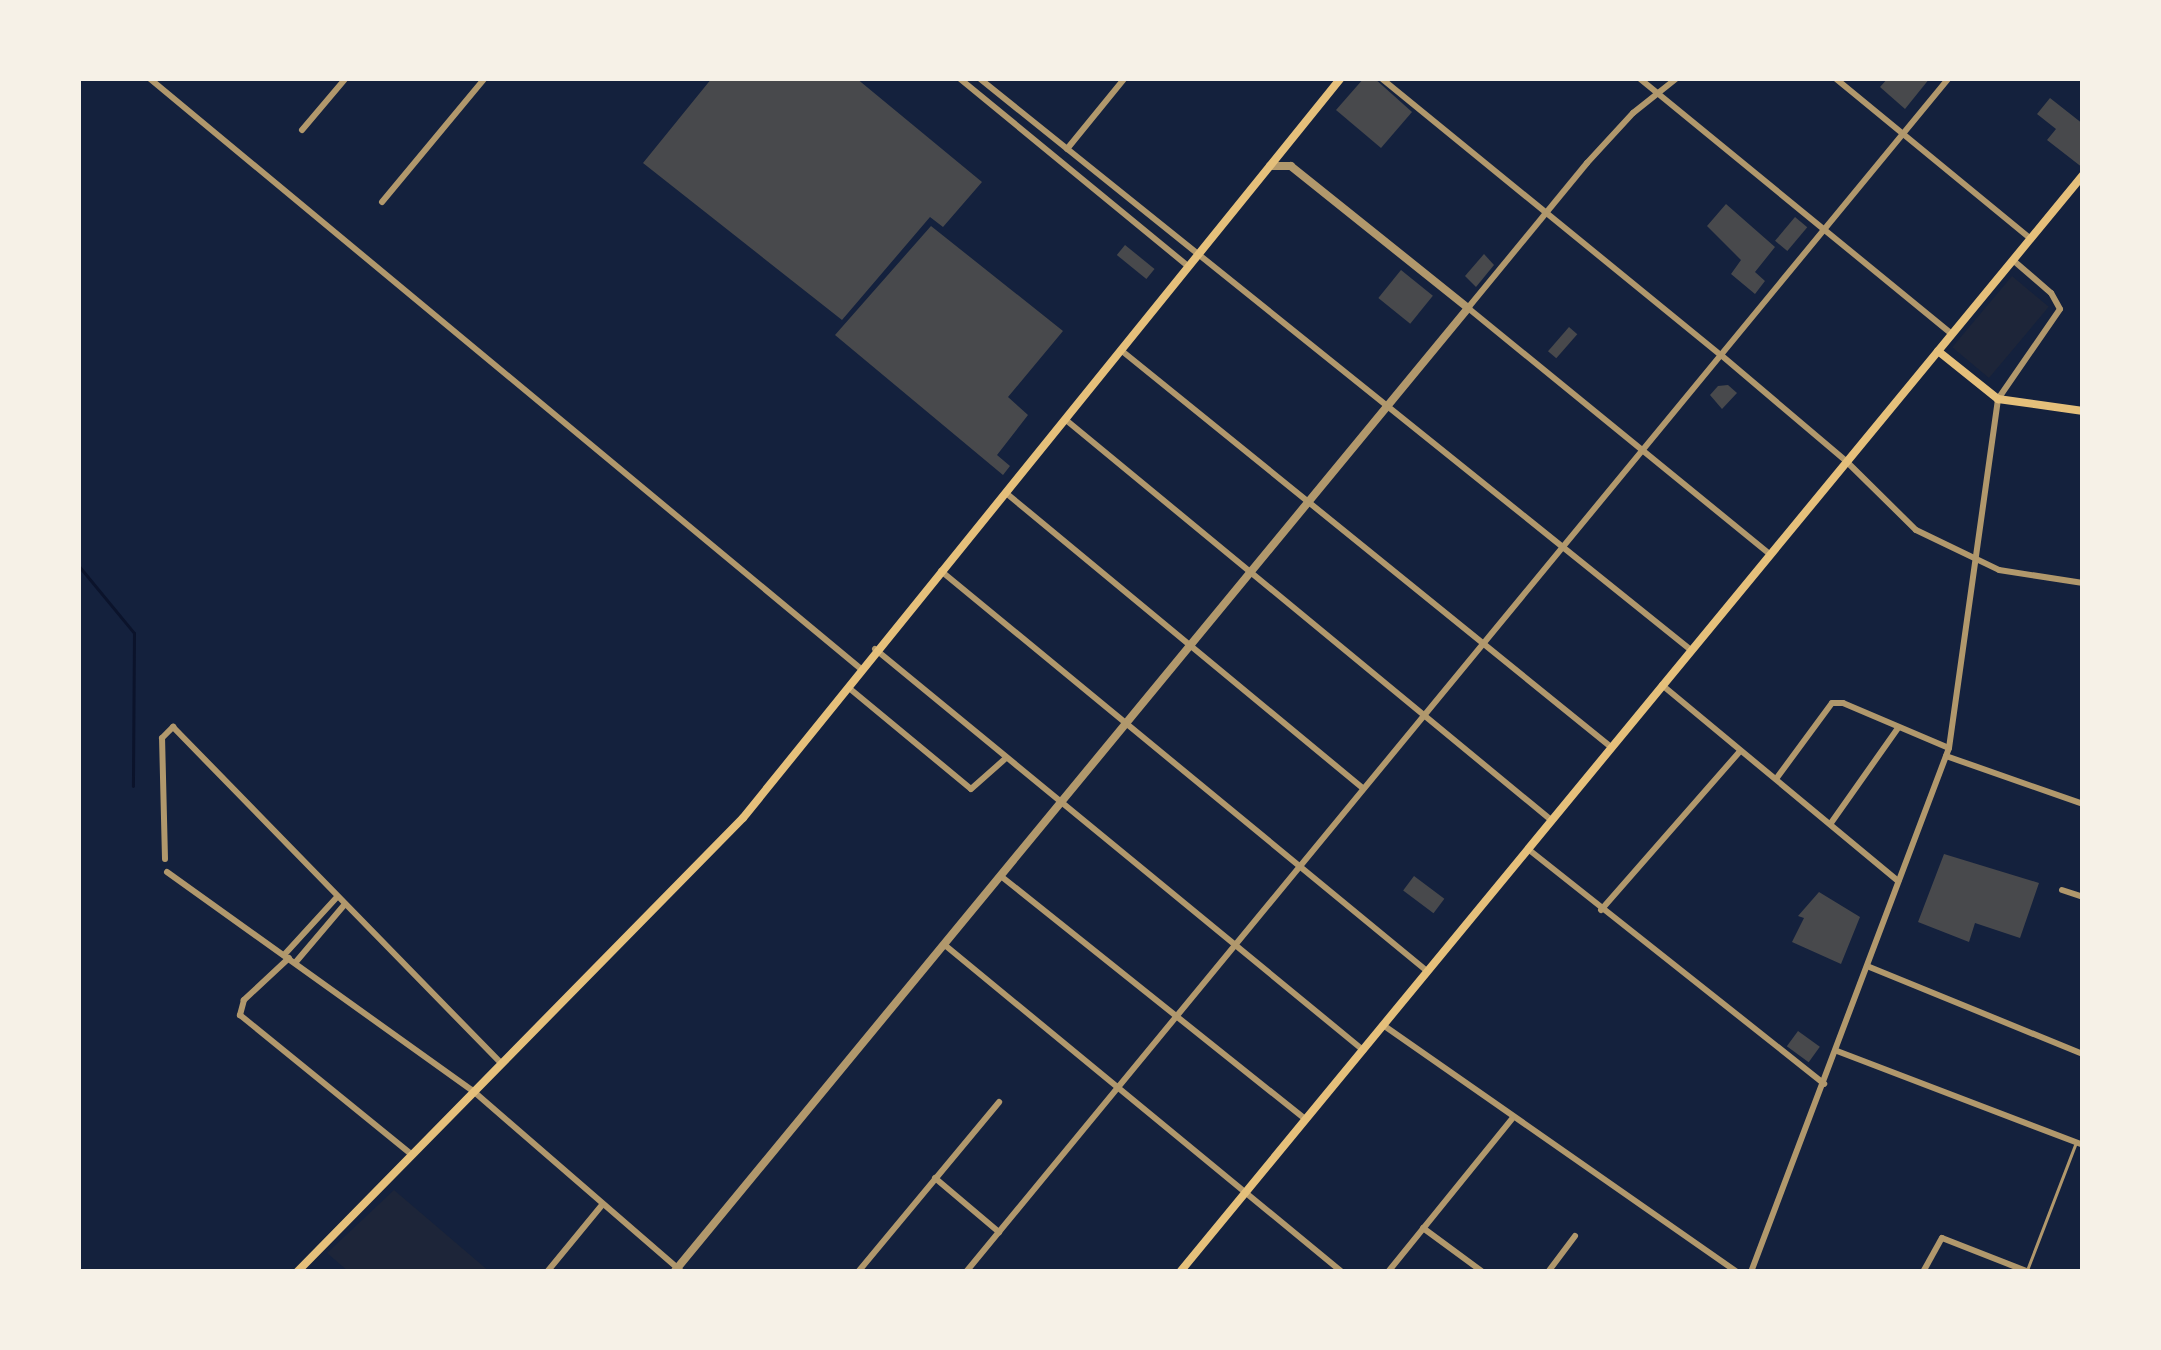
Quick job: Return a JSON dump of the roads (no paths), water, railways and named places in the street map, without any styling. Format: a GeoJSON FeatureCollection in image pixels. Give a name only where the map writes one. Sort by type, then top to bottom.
{"type":"FeatureCollection","features":[{"type":"Feature","properties":{"kind":"main road"},"geometry":{"type":"LineString","coordinates":[[297,1272],[724,839],[1341,78]]}},
{"type":"Feature","properties":{"kind":"main road"},"geometry":{"type":"LineString","coordinates":[[1180,1272],[2083,175]]}},
{"type":"Feature","properties":{"kind":"main road"},"geometry":{"type":"LineString","coordinates":[[1938,351],[1998,399],[2083,411]]}},
{"type":"Feature","properties":{"kind":"street"},"geometry":{"type":"LineString","coordinates":[[149,78],[860,668]]}},
{"type":"Feature","properties":{"kind":"street"},"geometry":{"type":"LineString","coordinates":[[302,130],[346,78]]}},
{"type":"Feature","properties":{"kind":"street"},"geometry":{"type":"LineString","coordinates":[[382,202],[485,78]]}},
{"type":"Feature","properties":{"kind":"street"},"geometry":{"type":"LineString","coordinates":[[959,78],[1189,267]]}},
{"type":"Feature","properties":{"kind":"street"},"geometry":{"type":"LineString","coordinates":[[979,78],[1691,650]]}},
{"type":"Feature","properties":{"kind":"street"},"geometry":{"type":"LineString","coordinates":[[1067,149],[1125,78]]}},
{"type":"Feature","properties":{"kind":"street"},"geometry":{"type":"LineString","coordinates":[[1381,78],[1721,355],[1846,461],[1903,520],[1977,563],[2083,583]]}},
{"type":"Feature","properties":{"kind":"street"},"geometry":{"type":"LineString","coordinates":[[1639,78],[1952,334]]}},
{"type":"Feature","properties":{"kind":"street"},"geometry":{"type":"LineString","coordinates":[[167,872],[472,1090],[678,1271],[1392,406],[1545,213],[1634,113],[1677,78]]}},
{"type":"Feature","properties":{"kind":"street"},"geometry":{"type":"LineString","coordinates":[[1835,78],[2030,238]]}},
{"type":"Feature","properties":{"kind":"street"},"geometry":{"type":"LineString","coordinates":[[966,1272],[1484,643],[1560,544],[1949,78]]}},
{"type":"Feature","properties":{"kind":"street"},"geometry":{"type":"LineString","coordinates":[[1288,143],[1291,166]]}},
{"type":"Feature","properties":{"kind":"street"},"geometry":{"type":"LineString","coordinates":[[1270,166],[1291,166],[1770,554]]}},
{"type":"Feature","properties":{"kind":"street"},"geometry":{"type":"LineString","coordinates":[[1751,1272],[1948,752],[1998,399],[2060,309],[2051,293],[2014,261]]}},
{"type":"Feature","properties":{"kind":"street"},"geometry":{"type":"LineString","coordinates":[[1121,351],[1612,747]]}},
{"type":"Feature","properties":{"kind":"street"},"geometry":{"type":"LineString","coordinates":[[1066,420],[1551,820]]}},
{"type":"Feature","properties":{"kind":"street"},"geometry":{"type":"LineString","coordinates":[[1006,493],[1362,788]]}},
{"type":"Feature","properties":{"kind":"street"},"geometry":{"type":"LineString","coordinates":[[941,571],[1427,971]]}},
{"type":"Feature","properties":{"kind":"street"},"geometry":{"type":"LineString","coordinates":[[875,649],[1363,1050]]}},
{"type":"Feature","properties":{"kind":"street"},"geometry":{"type":"LineString","coordinates":[[846,685],[971,789],[1006,758]]}},
{"type":"Feature","properties":{"kind":"street"},"geometry":{"type":"LineString","coordinates":[[1662,686],[1898,881]]}},
{"type":"Feature","properties":{"kind":"street"},"geometry":{"type":"LineString","coordinates":[[1776,778],[1828,705],[1844,703],[1948,752],[2083,804]]}},
{"type":"Feature","properties":{"kind":"street"},"geometry":{"type":"LineString","coordinates":[[165,859],[162,738],[173,727],[500,1062]]}},
{"type":"Feature","properties":{"kind":"street"},"geometry":{"type":"LineString","coordinates":[[1831,824],[1898,728]]}},
{"type":"Feature","properties":{"kind":"street"},"geometry":{"type":"LineString","coordinates":[[1601,910],[1740,751]]}},
{"type":"Feature","properties":{"kind":"street"},"geometry":{"type":"LineString","coordinates":[[1528,849],[1824,1084]]}},
{"type":"Feature","properties":{"kind":"street"},"geometry":{"type":"LineString","coordinates":[[1002,877],[1306,1120]]}},
{"type":"Feature","properties":{"kind":"street"},"geometry":{"type":"LineString","coordinates":[[2062,890],[2083,897]]}},
{"type":"Feature","properties":{"kind":"street"},"geometry":{"type":"LineString","coordinates":[[289,958],[338,897]]}},
{"type":"Feature","properties":{"kind":"street"},"geometry":{"type":"LineString","coordinates":[[345,904],[244,1000],[240,1015],[410,1154]]}},
{"type":"Feature","properties":{"kind":"street"},"geometry":{"type":"LineString","coordinates":[[946,946],[1342,1272]]}},
{"type":"Feature","properties":{"kind":"street"},"geometry":{"type":"LineString","coordinates":[[1867,966],[2082,1052]]}},
{"type":"Feature","properties":{"kind":"street"},"geometry":{"type":"LineString","coordinates":[[1383,1025],[1737,1272]]}},
{"type":"Feature","properties":{"kind":"street"},"geometry":{"type":"LineString","coordinates":[[1837,1051],[2079,1143]]}},
{"type":"Feature","properties":{"kind":"street"},"geometry":{"type":"LineString","coordinates":[[858,1272],[999,1102]]}},
{"type":"Feature","properties":{"kind":"street"},"geometry":{"type":"LineString","coordinates":[[1388,1272],[1512,1119]]}},
{"type":"Feature","properties":{"kind":"street"},"geometry":{"type":"LineString","coordinates":[[935,1178],[999,1232]]}},
{"type":"Feature","properties":{"kind":"street"},"geometry":{"type":"LineString","coordinates":[[547,1272],[602,1205]]}},
{"type":"Feature","properties":{"kind":"street"},"geometry":{"type":"LineString","coordinates":[[1422,1228],[1483,1272]]}},
{"type":"Feature","properties":{"kind":"street"},"geometry":{"type":"LineString","coordinates":[[1548,1272],[1575,1236]]}},
{"type":"Feature","properties":{"kind":"street"},"geometry":{"type":"LineString","coordinates":[[1923,1272],[1938,1240],[1950,1239],[2026,1272]]}},
{"type":"Feature","properties":{"kind":"lane"},"geometry":{"type":"LineString","coordinates":[[2026,1272],[2079,1143]]}},
{"type":"Feature","properties":{"kind":"waterway"},"geometry":{"type":"LineString","coordinates":[[78,565],[134,633],[133,786]]}}]}
